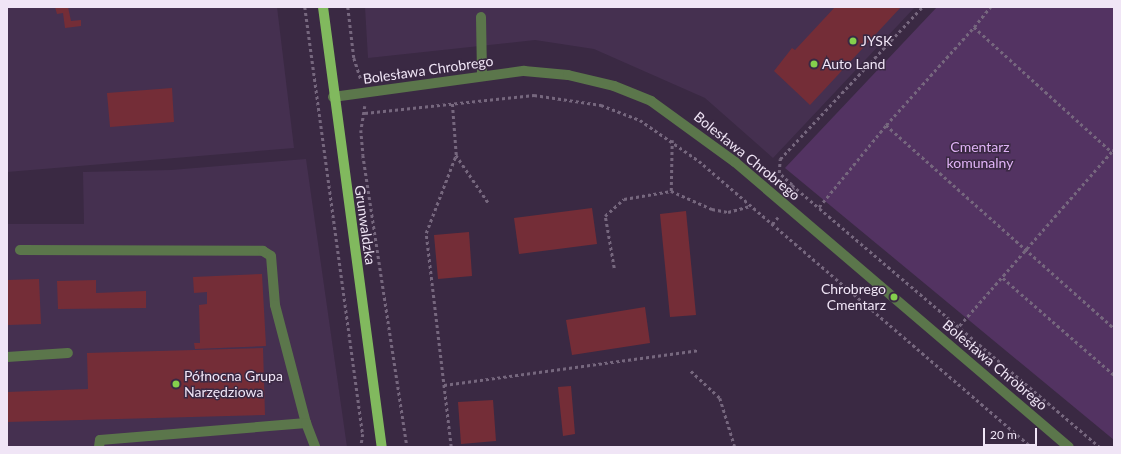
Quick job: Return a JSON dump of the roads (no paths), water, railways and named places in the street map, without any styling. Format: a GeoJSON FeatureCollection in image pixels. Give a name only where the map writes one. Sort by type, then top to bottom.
{"type":"FeatureCollection","features":[{"type":"Feature","properties":{"kind":"main road","name":"Grunwaldzka"},"geometry":{"type":"LineString","coordinates":[[322,7],[333,97],[382,447]]}},
{"type":"Feature","properties":{"kind":"street"},"geometry":{"type":"LineString","coordinates":[[481,17],[482,76]]}},
{"type":"Feature","properties":{"kind":"street","name":"Bolesława Chrobrego"},"geometry":{"type":"LineString","coordinates":[[333,97],[524,71],[568,75],[614,86],[651,101],[735,162],[1068,447]]}},
{"type":"Feature","properties":{"kind":"street"},"geometry":{"type":"LineString","coordinates":[[20,250],[263,251],[271,256],[275,305],[306,423],[315,447]]}},
{"type":"Feature","properties":{"kind":"street"},"geometry":{"type":"LineString","coordinates":[[7,357],[68,353]]}},
{"type":"Feature","properties":{"kind":"street"},"geometry":{"type":"LineString","coordinates":[[99,447],[100,440],[306,423]]}},
{"type":"Feature","properties":{"kind":"place","name":"JYSK"},"geometry":{"type":"Point","coordinates":[853,41]}},
{"type":"Feature","properties":{"kind":"place","name":"Auto Land"},"geometry":{"type":"Point","coordinates":[814,64]}},
{"type":"Feature","properties":{"kind":"place","name":"Chrobrego Cmentarz"},"geometry":{"type":"Point","coordinates":[894,297]}},
{"type":"Feature","properties":{"kind":"place","name":"Północna Grupa Narzędziowa"},"geometry":{"type":"Point","coordinates":[176,384]}},
{"type":"Feature","properties":{"kind":"park label","name":"Cmentarz komunalny"},"geometry":{"type":"Point","coordinates":[980,156]}}]}
